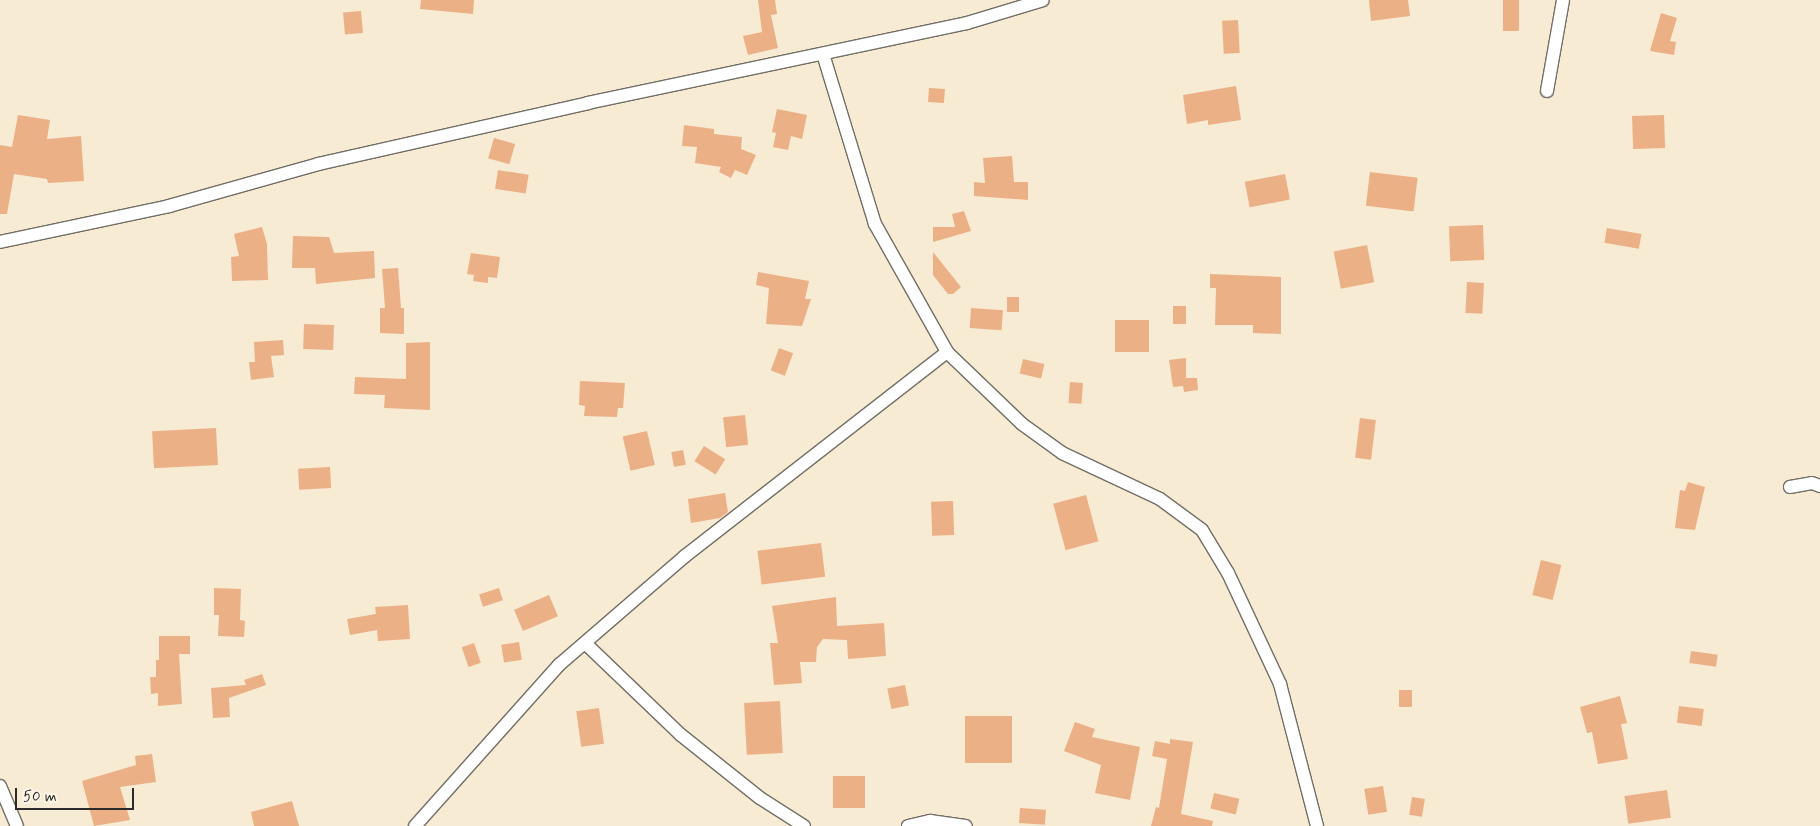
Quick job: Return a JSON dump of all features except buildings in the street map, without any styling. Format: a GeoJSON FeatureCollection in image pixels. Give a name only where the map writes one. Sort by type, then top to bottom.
{"type":"FeatureCollection","features":[{"type":"Feature","properties":{"kind":"street"},"geometry":{"type":"LineString","coordinates":[[0,242],[169,206],[318,164],[717,73],[822,54],[993,16],[1043,0]]}},
{"type":"Feature","properties":{"kind":"street"},"geometry":{"type":"LineString","coordinates":[[1547,91],[1564,0]]}},
{"type":"Feature","properties":{"kind":"street"},"geometry":{"type":"LineString","coordinates":[[822,54],[875,224],[946,352],[1022,424],[1062,453],[1160,499],[1202,530],[1228,573],[1280,684],[1317,826]]}},
{"type":"Feature","properties":{"kind":"street"},"geometry":{"type":"LineString","coordinates":[[415,826],[560,664],[685,556],[946,352]]}},
{"type":"Feature","properties":{"kind":"street"},"geometry":{"type":"LineString","coordinates":[[1790,486],[1812,483],[1820,486]]}},
{"type":"Feature","properties":{"kind":"street"},"geometry":{"type":"LineString","coordinates":[[585,643],[681,735],[760,798],[804,826]]}},
{"type":"Feature","properties":{"kind":"street"},"geometry":{"type":"LineString","coordinates":[[0,786],[17,826]]}},
{"type":"Feature","properties":{"kind":"street"},"geometry":{"type":"LineString","coordinates":[[908,826],[930,821],[966,826]]}}]}
